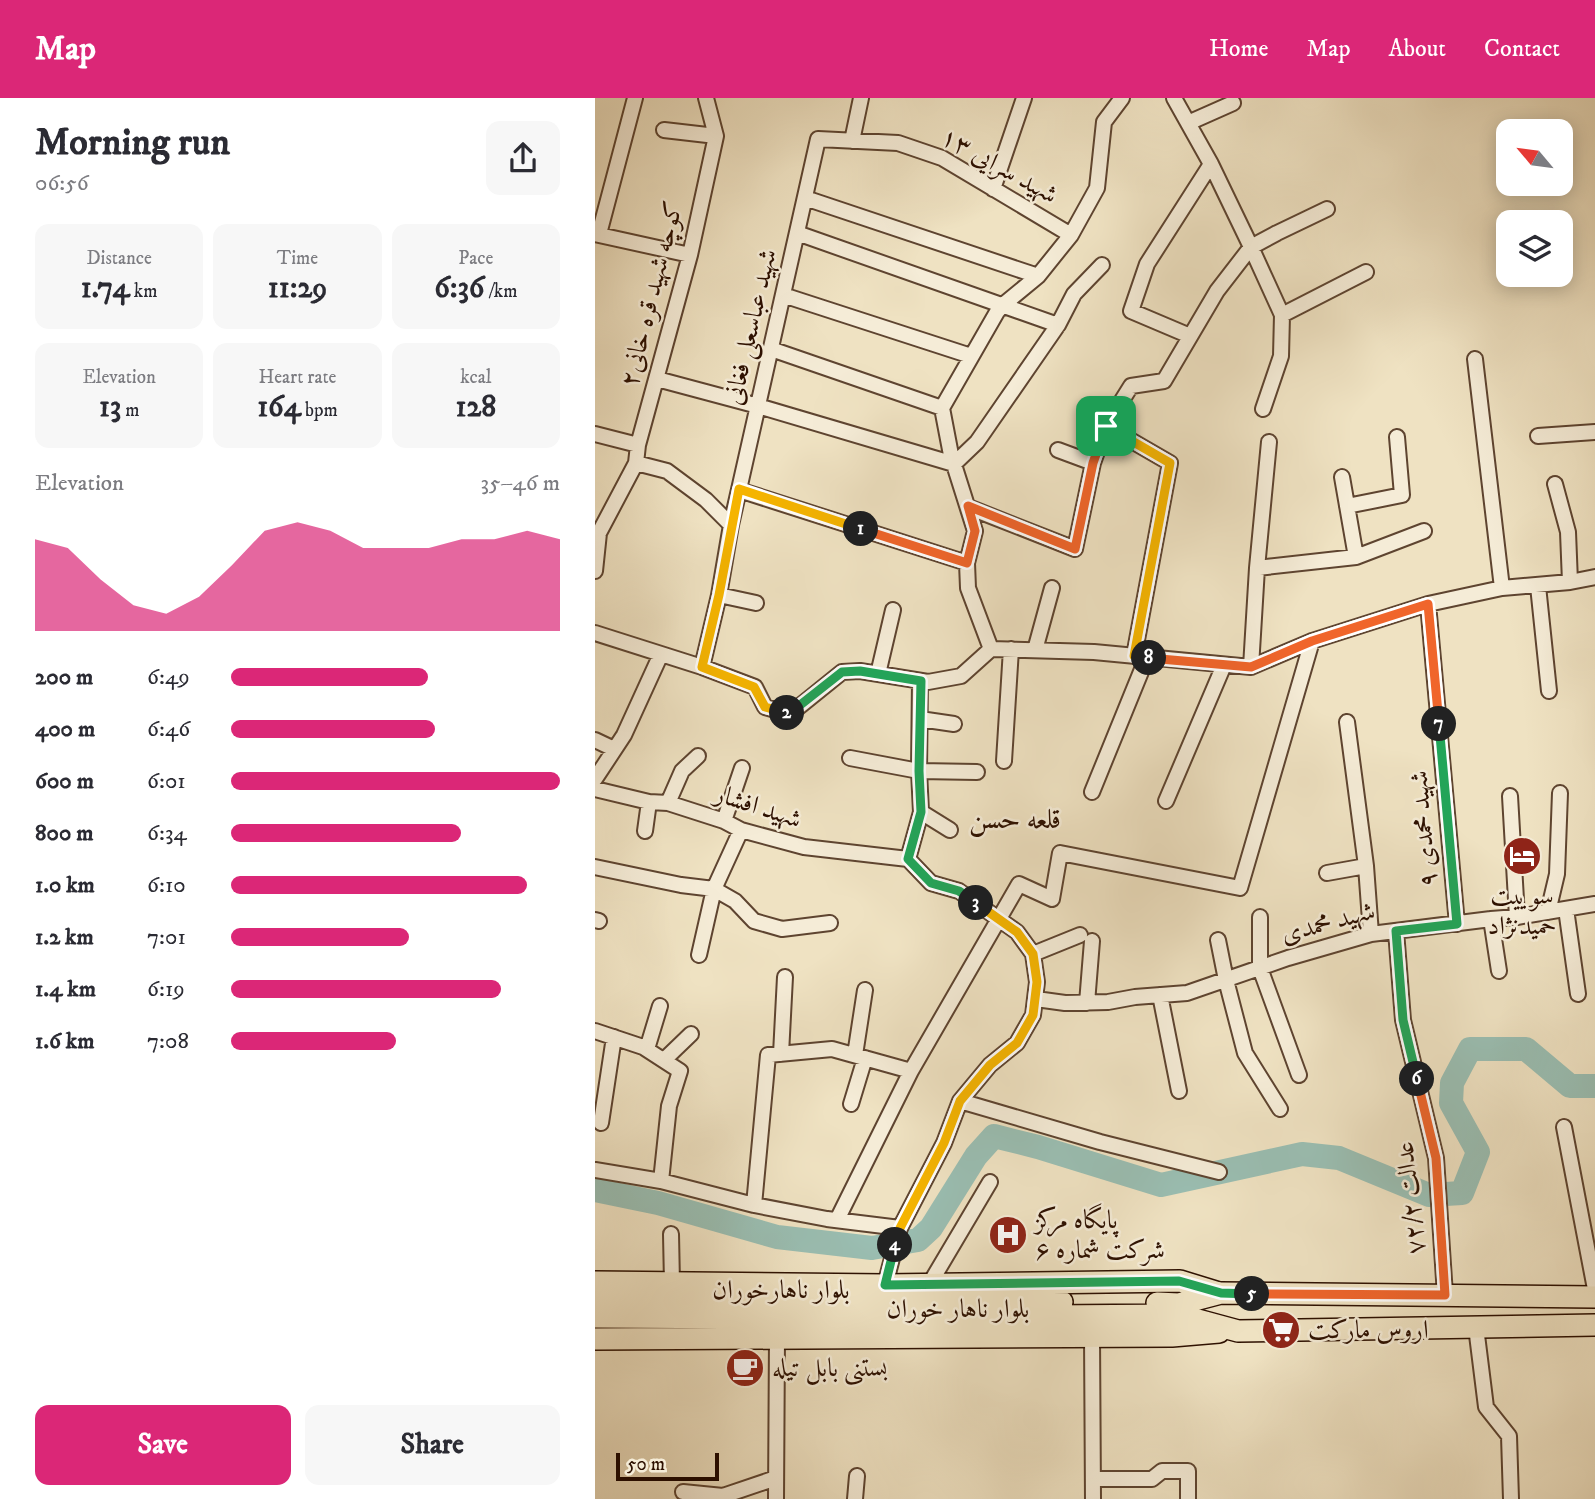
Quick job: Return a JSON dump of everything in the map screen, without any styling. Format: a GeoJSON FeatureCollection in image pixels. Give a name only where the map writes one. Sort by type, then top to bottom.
{"type":"FeatureCollection","features":[{"type":"Feature","properties":{"kind":"main road","name":"بلوار ناهار خوران"},"geometry":{"type":"LineString","coordinates":[[595,1282],[929,1285],[1179,1281],[1221,1293]]}},
{"type":"Feature","properties":{"kind":"main road","name":"بلوار ناهارخوران"},"geometry":{"type":"LineString","coordinates":[[595,1300],[1179,1304],[1221,1293],[1595,1297]]}},
{"type":"Feature","properties":{"kind":"main road","name":"بلوار ناهارخوران"},"geometry":{"type":"LineString","coordinates":[[595,1318],[1179,1315],[1238,1331],[1595,1325]]}},
{"type":"Feature","properties":{"kind":"main road","name":"بلوار ناهار خوران"},"geometry":{"type":"LineString","coordinates":[[595,1339],[1172,1336],[1238,1331]]}},
{"type":"Feature","properties":{"kind":"street"},"geometry":{"type":"LineString","coordinates":[[635,98],[597,234],[690,255]]}},
{"type":"Feature","properties":{"kind":"street"},"geometry":{"type":"LineString","coordinates":[[664,130],[716,136],[706,98]]}},
{"type":"Feature","properties":{"kind":"street"},"geometry":{"type":"LineString","coordinates":[[852,141],[861,98]]}},
{"type":"Feature","properties":{"kind":"street"},"geometry":{"type":"LineString","coordinates":[[993,189],[1024,98]]}},
{"type":"Feature","properties":{"kind":"street"},"geometry":{"type":"LineString","coordinates":[[991,649],[968,588],[967,563],[975,531],[954,464],[942,408],[1003,305],[1038,276],[1071,235],[1097,188],[1104,122],[1122,98]]}},
{"type":"Feature","properties":{"kind":"street"},"geometry":{"type":"LineString","coordinates":[[1174,98],[1211,164],[1282,315],[1281,356],[1263,409]]}},
{"type":"Feature","properties":{"kind":"street"},"geometry":{"type":"LineString","coordinates":[[1188,123],[1233,103]]}},
{"type":"Feature","properties":{"kind":"street","name":"کوچه شهید قره خانی۲"},"geometry":{"type":"LineString","coordinates":[[636,463],[638,445],[690,255],[716,136]]}},
{"type":"Feature","properties":{"kind":"street","name":"شهید سرایی ۱۳"},"geometry":{"type":"LineString","coordinates":[[818,139],[898,143],[942,158],[1071,235]]}},
{"type":"Feature","properties":{"kind":"street","name":"شهید عباسعلی فغانی"},"geometry":{"type":"LineString","coordinates":[[702,667],[719,595],[731,525],[818,139]]}},
{"type":"Feature","properties":{"kind":"street"},"geometry":{"type":"LineString","coordinates":[[1190,336],[1131,311],[1147,264],[1211,164]]}},
{"type":"Feature","properties":{"kind":"street"},"geometry":{"type":"LineString","coordinates":[[805,198],[1038,276]]}},
{"type":"Feature","properties":{"kind":"street"},"geometry":{"type":"LineString","coordinates":[[968,506],[1075,549],[1093,463],[1106,426],[1131,386],[1164,381],[1217,291],[1251,247],[1327,209]]}},
{"type":"Feature","properties":{"kind":"street"},"geometry":{"type":"LineString","coordinates":[[797,233],[1058,325]]}},
{"type":"Feature","properties":{"kind":"street"},"geometry":{"type":"LineString","coordinates":[[954,464],[977,442],[1058,325],[1074,294],[1102,265]]}},
{"type":"Feature","properties":{"kind":"street"},"geometry":{"type":"LineString","coordinates":[[1282,315],[1366,272]]}},
{"type":"Feature","properties":{"kind":"street"},"geometry":{"type":"LineString","coordinates":[[783,295],[971,356]]}},
{"type":"Feature","properties":{"kind":"street"},"geometry":{"type":"LineString","coordinates":[[771,349],[942,408]]}},
{"type":"Feature","properties":{"kind":"street"},"geometry":{"type":"LineString","coordinates":[[1475,359],[1502,588]]}},
{"type":"Feature","properties":{"kind":"street"},"geometry":{"type":"LineString","coordinates":[[657,379],[954,464]]}},
{"type":"Feature","properties":{"kind":"street"},"geometry":{"type":"LineString","coordinates":[[1091,792],[1140,657],[1170,463],[1106,426]]}},
{"type":"Feature","properties":{"kind":"street"},"geometry":{"type":"LineString","coordinates":[[1538,436],[1595,432]]}},
{"type":"Feature","properties":{"kind":"street"},"geometry":{"type":"LineString","coordinates":[[595,434],[638,445]]}},
{"type":"Feature","properties":{"kind":"street"},"geometry":{"type":"LineString","coordinates":[[1347,506],[1402,495],[1397,437]]}},
{"type":"Feature","properties":{"kind":"street"},"geometry":{"type":"LineString","coordinates":[[1251,667],[1269,442]]}},
{"type":"Feature","properties":{"kind":"street"},"geometry":{"type":"LineString","coordinates":[[1058,450],[1093,463]]}},
{"type":"Feature","properties":{"kind":"street"},"geometry":{"type":"LineString","coordinates":[[595,571],[599,533],[636,463],[667,471],[706,500],[731,525]]}},
{"type":"Feature","properties":{"kind":"street"},"geometry":{"type":"LineString","coordinates":[[1342,477],[1356,557]]}},
{"type":"Feature","properties":{"kind":"street"},"geometry":{"type":"LineString","coordinates":[[1555,484],[1568,532],[1570,582]]}},
{"type":"Feature","properties":{"kind":"street"},"geometry":{"type":"LineString","coordinates":[[739,489],[967,563]]}},
{"type":"Feature","properties":{"kind":"street"},"geometry":{"type":"LineString","coordinates":[[1257,568],[1356,557],[1424,531]]}},
{"type":"Feature","properties":{"kind":"street"},"geometry":{"type":"LineString","coordinates":[[595,633],[702,667],[754,687],[765,707],[790,713],[842,672],[860,671],[928,682],[961,676],[991,649],[1094,652],[1251,667],[1312,641],[1428,604],[1502,588],[1595,578]]}},
{"type":"Feature","properties":{"kind":"street"},"geometry":{"type":"LineString","coordinates":[[1538,586],[1549,691]]}},
{"type":"Feature","properties":{"kind":"street"},"geometry":{"type":"LineString","coordinates":[[1035,650],[1052,588]]}},
{"type":"Feature","properties":{"kind":"street"},"geometry":{"type":"LineString","coordinates":[[719,595],[756,603]]}},
{"type":"Feature","properties":{"kind":"street","name":"۹ شهید محمدی"},"geometry":{"type":"LineString","coordinates":[[1428,604],[1457,924]]}},
{"type":"Feature","properties":{"kind":"street"},"geometry":{"type":"LineString","coordinates":[[878,674],[893,610]]}},
{"type":"Feature","properties":{"kind":"street"},"geometry":{"type":"LineString","coordinates":[[837,1220],[911,1071],[1019,884],[1052,899],[1060,853],[1240,888],[1312,641]]}},
{"type":"Feature","properties":{"kind":"street"},"geometry":{"type":"LineString","coordinates":[[1004,761],[1011,649]]}},
{"type":"Feature","properties":{"kind":"street"},"geometry":{"type":"LineString","coordinates":[[595,779],[624,735],[661,654]]}},
{"type":"Feature","properties":{"kind":"street"},"geometry":{"type":"LineString","coordinates":[[1166,801],[1224,665]]}},
{"type":"Feature","properties":{"kind":"street"},"geometry":{"type":"LineString","coordinates":[[885,1285],[898,1233],[944,1143],[960,1101],[990,1065],[1017,1043],[1033,1015],[1037,982],[1033,954],[1017,932],[959,891],[931,883],[908,859],[921,812],[921,681]]}},
{"type":"Feature","properties":{"kind":"street"},"geometry":{"type":"LineString","coordinates":[[920,719],[954,724]]}},
{"type":"Feature","properties":{"kind":"street"},"geometry":{"type":"LineString","coordinates":[[1347,722],[1366,866],[1371,934]]}},
{"type":"Feature","properties":{"kind":"street"},"geometry":{"type":"LineString","coordinates":[[595,740],[614,749]]}},
{"type":"Feature","properties":{"kind":"street"},"geometry":{"type":"LineString","coordinates":[[668,803],[682,771],[698,757]]}},
{"type":"Feature","properties":{"kind":"street"},"geometry":{"type":"LineString","coordinates":[[850,758],[919,771],[977,772]]}},
{"type":"Feature","properties":{"kind":"street"},"geometry":{"type":"LineString","coordinates":[[724,821],[742,768]]}},
{"type":"Feature","properties":{"kind":"street","name":"شهید افشار"},"geometry":{"type":"LineString","coordinates":[[595,789],[649,802],[668,803],[724,821],[741,830],[804,848],[908,859]]}},
{"type":"Feature","properties":{"kind":"street"},"geometry":{"type":"LineString","coordinates":[[1548,912],[1557,874],[1560,793]]}},
{"type":"Feature","properties":{"kind":"street"},"geometry":{"type":"LineString","coordinates":[[1510,796],[1517,917]]}},
{"type":"Feature","properties":{"kind":"street"},"geometry":{"type":"LineString","coordinates":[[645,831],[649,802]]}},
{"type":"Feature","properties":{"kind":"street"},"geometry":{"type":"LineString","coordinates":[[921,812],[950,830]]}},
{"type":"Feature","properties":{"kind":"street"},"geometry":{"type":"LineString","coordinates":[[699,955],[714,889],[741,830]]}},
{"type":"Feature","properties":{"kind":"street"},"geometry":{"type":"LineString","coordinates":[[1327,873],[1366,866]]}},
{"type":"Feature","properties":{"kind":"street"},"geometry":{"type":"LineString","coordinates":[[595,867],[714,889],[735,901],[754,921],[782,929],[831,923]]}},
{"type":"Feature","properties":{"kind":"street","name":"شهید محمدی"},"geometry":{"type":"LineString","coordinates":[[1035,999],[1087,1003],[1135,996],[1187,993],[1288,958],[1371,934],[1595,905]]}},
{"type":"Feature","properties":{"kind":"street"},"geometry":{"type":"LineString","coordinates":[[1566,909],[1578,994]]}},
{"type":"Feature","properties":{"kind":"street"},"geometry":{"type":"LineString","coordinates":[[1260,917],[1260,968],[1299,1075]]}},
{"type":"Feature","properties":{"kind":"street"},"geometry":{"type":"LineString","coordinates":[[1491,919],[1499,971]]}},
{"type":"Feature","properties":{"kind":"street","name":"عدالت ۷۲/۲"},"geometry":{"type":"LineString","coordinates":[[1396,931],[1403,1020],[1436,1158],[1445,1295]]}},
{"type":"Feature","properties":{"kind":"street"},"geometry":{"type":"LineString","coordinates":[[1033,954],[1086,938],[1087,1003]]}},
{"type":"Feature","properties":{"kind":"street"},"geometry":{"type":"LineString","coordinates":[[1218,940],[1245,1053],[1280,1109]]}},
{"type":"Feature","properties":{"kind":"street"},"geometry":{"type":"LineString","coordinates":[[754,1205],[785,977]]}},
{"type":"Feature","properties":{"kind":"street"},"geometry":{"type":"LineString","coordinates":[[851,1104],[860,1057],[865,990]]}},
{"type":"Feature","properties":{"kind":"street"},"geometry":{"type":"LineString","coordinates":[[1160,995],[1179,1091]]}},
{"type":"Feature","properties":{"kind":"street"},"geometry":{"type":"LineString","coordinates":[[647,1049],[660,1006]]}},
{"type":"Feature","properties":{"kind":"street"},"geometry":{"type":"LineString","coordinates":[[595,1031],[647,1049],[680,1071],[669,1106],[661,1181]]}},
{"type":"Feature","properties":{"kind":"street"},"geometry":{"type":"LineString","coordinates":[[664,1060],[691,1034]]}},
{"type":"Feature","properties":{"kind":"street"},"geometry":{"type":"LineString","coordinates":[[601,1123],[614,1037]]}},
{"type":"Feature","properties":{"kind":"street"},"geometry":{"type":"LineString","coordinates":[[775,1054],[832,1049],[911,1071]]}},
{"type":"Feature","properties":{"kind":"street"},"geometry":{"type":"LineString","coordinates":[[960,1101],[1100,1142],[1219,1172]]}},
{"type":"Feature","properties":{"kind":"street"},"geometry":{"type":"LineString","coordinates":[[1564,1127],[1595,1290]]}},
{"type":"Feature","properties":{"kind":"street"},"geometry":{"type":"LineString","coordinates":[[595,1170],[661,1181],[754,1205],[898,1233]]}},
{"type":"Feature","properties":{"kind":"street"},"geometry":{"type":"LineString","coordinates":[[929,1285],[990,1182]]}},
{"type":"Feature","properties":{"kind":"street"},"geometry":{"type":"LineString","coordinates":[[671,1234],[672,1283]]}},
{"type":"Feature","properties":{"kind":"street"},"geometry":{"type":"LineString","coordinates":[[1476,1327],[1486,1407],[1509,1436],[1511,1499]]}},
{"type":"Feature","properties":{"kind":"street"},"geometry":{"type":"LineString","coordinates":[[1092,1336],[1093,1499]]}},
{"type":"Feature","properties":{"kind":"street"},"geometry":{"type":"LineString","coordinates":[[776,1499],[777,1338]]}},
{"type":"Feature","properties":{"kind":"street"},"geometry":{"type":"LineString","coordinates":[[1093,1479],[1152,1479],[1162,1471],[1188,1471],[1188,1499]]}},
{"type":"Feature","properties":{"kind":"street"},"geometry":{"type":"LineString","coordinates":[[855,1499],[857,1476]]}},
{"type":"Feature","properties":{"kind":"street"},"geometry":{"type":"LineString","coordinates":[[683,1492],[723,1496],[776,1478]]}},
{"type":"Feature","properties":{"kind":"waterway"},"geometry":{"type":"LineString","coordinates":[[595,1190],[658,1203],[777,1237],[872,1248],[918,1240],[931,1228],[976,1156],[994,1136],[1161,1185],[1302,1154],[1339,1158],[1429,1195],[1462,1193],[1478,1152],[1451,1103],[1452,1083],[1470,1049],[1526,1049],[1570,1086],[1595,1086]]}},
{"type":"Feature","properties":{"kind":"place","name":"سوییت حمیدنژاد"},"geometry":{"type":"Point","coordinates":[1522,856]}},
{"type":"Feature","properties":{"kind":"place","name":"پایگاه مرکز شرکت شماره ۶"},"geometry":{"type":"Point","coordinates":[1008,1235]}},
{"type":"Feature","properties":{"kind":"place","name":"اروس مارکت"},"geometry":{"type":"Point","coordinates":[1281,1330]}},
{"type":"Feature","properties":{"kind":"place","name":"بستنی بابل تیله"},"geometry":{"type":"Point","coordinates":[745,1368]}},
{"type":"Feature","properties":{"kind":"district","name":"قلعه حسن"},"geometry":{"type":"Point","coordinates":[1015,819]}},
{"type":"Feature","properties":{"kind":"route"},"geometry":{"type":"LineString","coordinates":[[1106,426],[1170,463],[1134,656],[1251,667],[1312,641],[1428,604],[1457,924],[1396,931],[1403,1020],[1436,1158],[1445,1295],[1221,1293],[1179,1281],[885,1285],[900,1228],[944,1143],[960,1101],[990,1065],[1017,1043],[1033,1015],[1037,982],[1033,954],[1017,932],[959,891],[931,883],[908,859],[921,812],[921,681],[860,671],[842,672],[790,713],[765,707],[754,687],[702,667],[739,489],[967,563],[975,531],[968,506],[1075,549],[1093,463],[1106,426]]}}]}
